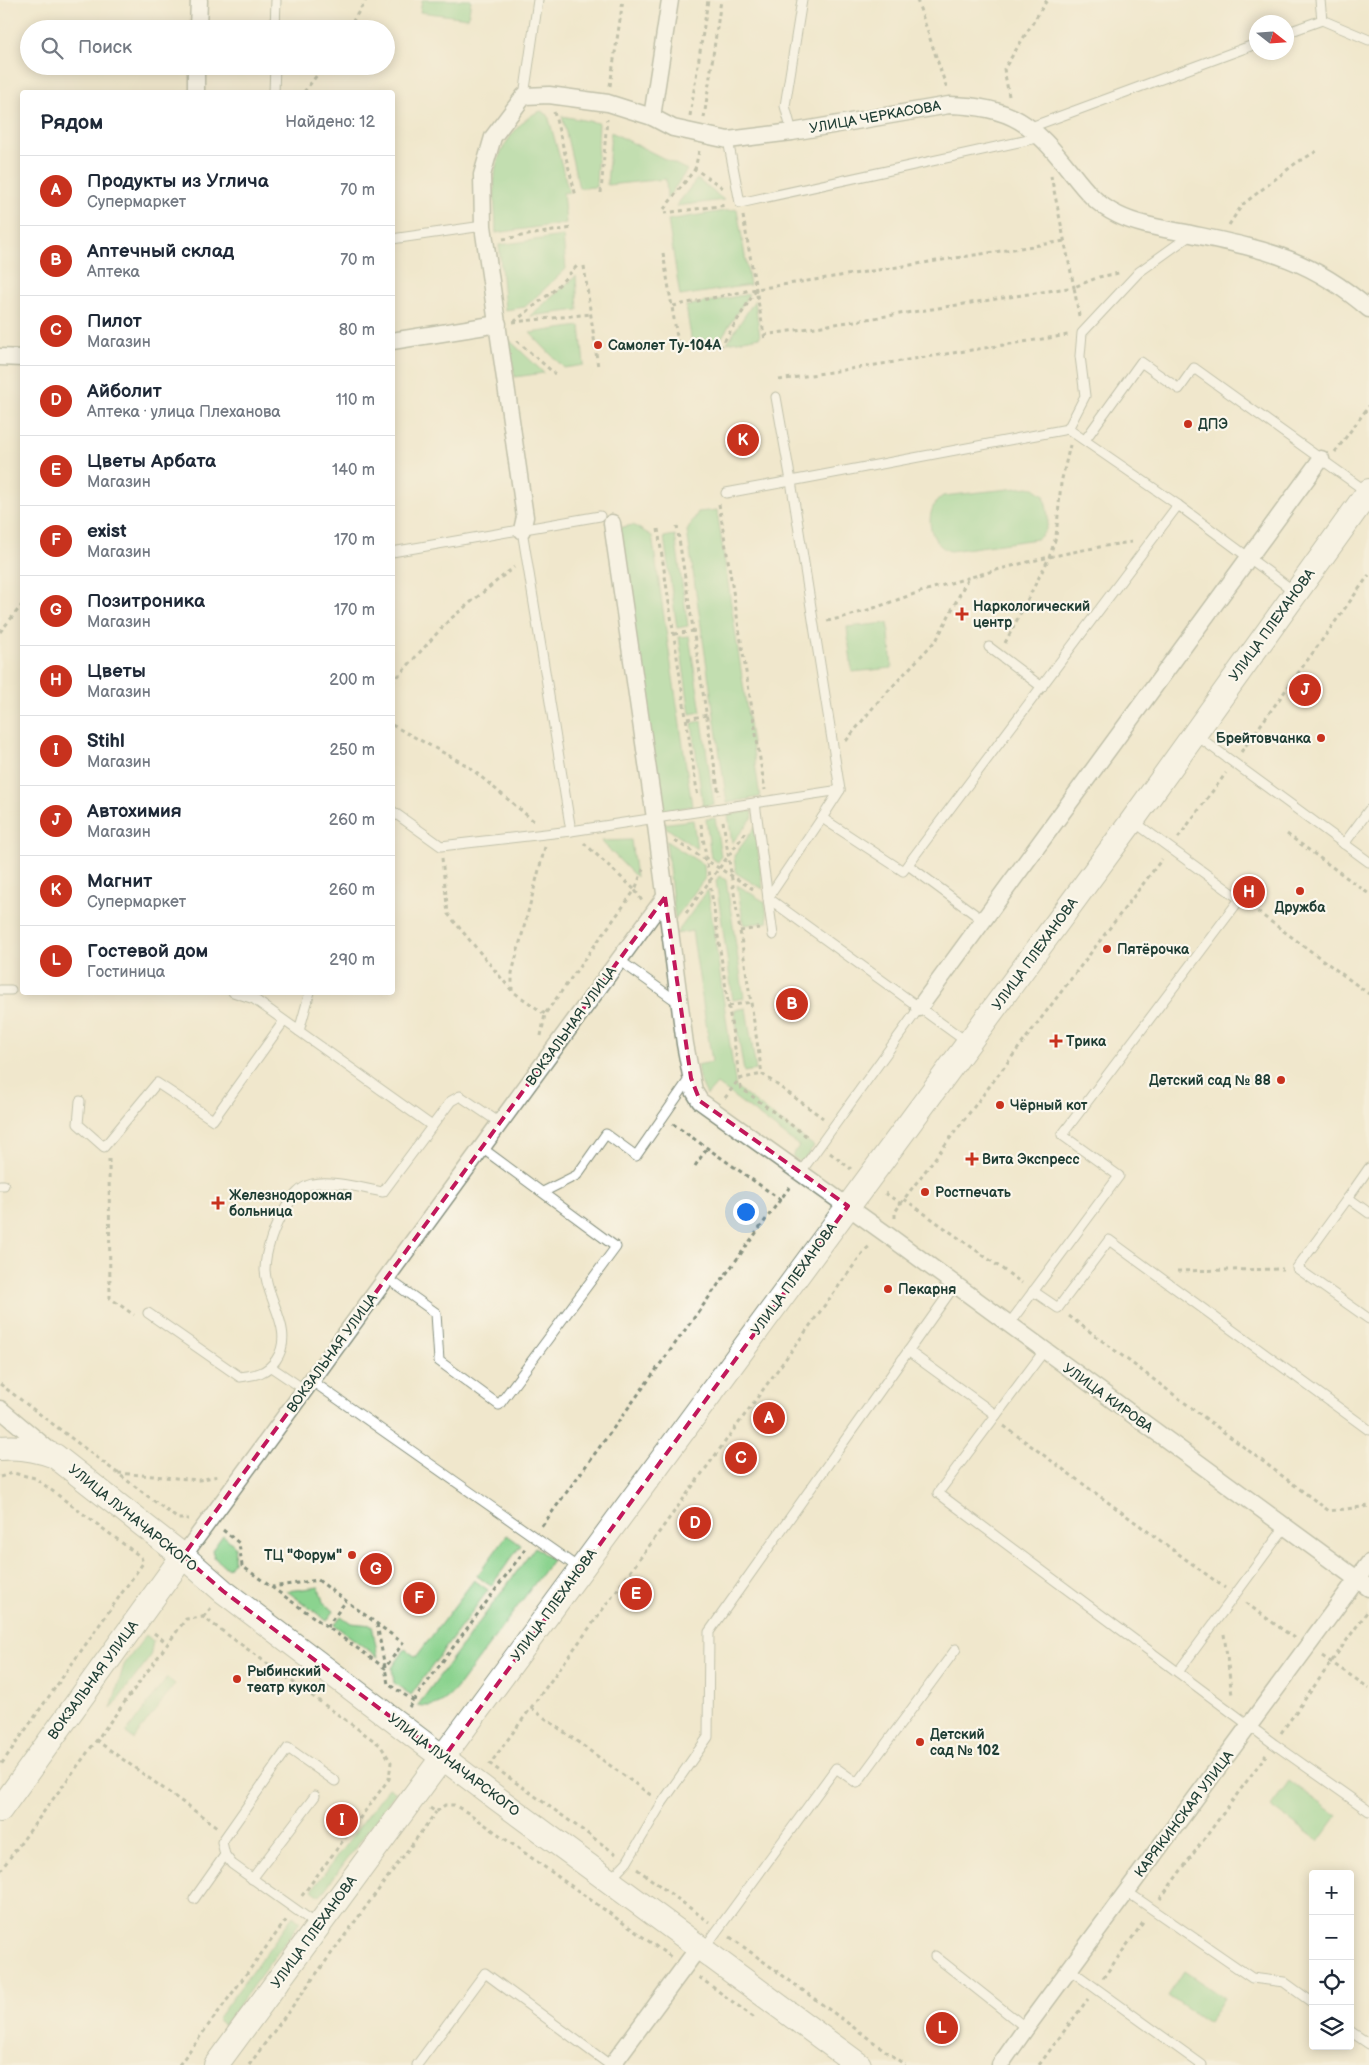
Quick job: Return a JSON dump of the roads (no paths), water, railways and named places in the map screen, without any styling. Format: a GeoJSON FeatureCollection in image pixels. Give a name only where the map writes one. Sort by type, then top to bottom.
{"type":"FeatureCollection","features":[{"type":"Feature","properties":{"kind":"main road","name":"УЛИЦА ПЛЕХАНОВА"},"geometry":{"type":"LineString","coordinates":[[216,2065],[1132,821],[1295,592],[1369,492]]}},
{"type":"Feature","properties":{"kind":"main road"},"geometry":{"type":"LineString","coordinates":[[0,1448],[37,1449],[55,1456]]}},
{"type":"Feature","properties":{"kind":"main road","name":"УЛИЦА ЛУНАЧАРСКОГО"},"geometry":{"type":"LineString","coordinates":[[55,1456],[183,1556],[223,1591],[609,1881],[859,2065]]}},
{"type":"Feature","properties":{"kind":"main road","name":"ВОКЗАЛЬНАЯ УЛИЦА"},"geometry":{"type":"LineString","coordinates":[[0,1810],[183,1556]]}},
{"type":"Feature","properties":{"kind":"street"},"geometry":{"type":"LineString","coordinates":[[198,0],[198,20]]}},
{"type":"Feature","properties":{"kind":"street"},"geometry":{"type":"LineString","coordinates":[[652,118],[670,0]]}},
{"type":"Feature","properties":{"kind":"street"},"geometry":{"type":"LineString","coordinates":[[196,75],[196,90]]}},
{"type":"Feature","properties":{"kind":"street","name":"УЛИЦА ЧЕРКАСОВА"},"geometry":{"type":"LineString","coordinates":[[524,96],[549,95],[608,103],[652,118],[673,128],[728,140],[792,132],[948,105],[987,108],[1013,116],[1037,132],[1085,190],[1101,206],[1120,216],[1265,250],[1295,260],[1319,272],[1350,292],[1369,309]]}},
{"type":"Feature","properties":{"kind":"street"},"geometry":{"type":"LineString","coordinates":[[522,530],[525,517],[506,323],[484,234],[482,175],[493,137],[524,96]]}},
{"type":"Feature","properties":{"kind":"street"},"geometry":{"type":"LineString","coordinates":[[395,341],[506,323]]}},
{"type":"Feature","properties":{"kind":"street"},"geometry":{"type":"LineString","coordinates":[[0,357],[20,358]]}},
{"type":"Feature","properties":{"kind":"street"},"geometry":{"type":"LineString","coordinates":[[920,1008],[1248,558],[1324,461]]}},
{"type":"Feature","properties":{"kind":"street","name":"УЛИЦА КИРОВА"},"geometry":{"type":"LineString","coordinates":[[606,520],[656,824],[679,1003],[691,1078],[700,1101],[848,1206],[1363,1583]]}},
{"type":"Feature","properties":{"kind":"street","name":"ВОКЗАЛЬНАЯ УЛИЦА"},"geometry":{"type":"LineString","coordinates":[[183,1556],[665,897]]}},
{"type":"Feature","properties":{"kind":"street"},"geometry":{"type":"LineString","coordinates":[[0,1409],[55,1456]]}},
{"type":"Feature","properties":{"kind":"street","name":"КАРЯКИНСКАЯ УЛИЦА"},"geometry":{"type":"LineString","coordinates":[[1000,2065],[1307,1647],[1363,1583],[1369,1563]]}},
{"type":"Feature","properties":{"kind":"street"},"geometry":{"type":"LineString","coordinates":[[611,2065],[685,1967],[701,1949]]}},
{"type":"Feature","properties":{"kind":"lane"},"geometry":{"type":"LineString","coordinates":[[275,20],[276,0]]}},
{"type":"Feature","properties":{"kind":"lane"},"geometry":{"type":"LineString","coordinates":[[524,96],[538,0]]}},
{"type":"Feature","properties":{"kind":"lane"},"geometry":{"type":"LineString","coordinates":[[792,132],[785,106],[802,0]]}},
{"type":"Feature","properties":{"kind":"lane"},"geometry":{"type":"LineString","coordinates":[[1320,0],[1322,20]]}},
{"type":"Feature","properties":{"kind":"lane"},"geometry":{"type":"LineString","coordinates":[[1294,30],[1322,20],[1369,40]]}},
{"type":"Feature","properties":{"kind":"lane"},"geometry":{"type":"LineString","coordinates":[[728,140],[740,203],[1037,132],[1249,47]]}},
{"type":"Feature","properties":{"kind":"lane"},"geometry":{"type":"LineString","coordinates":[[274,90],[275,75]]}},
{"type":"Feature","properties":{"kind":"lane"},"geometry":{"type":"LineString","coordinates":[[395,240],[484,234]]}},
{"type":"Feature","properties":{"kind":"lane"},"geometry":{"type":"LineString","coordinates":[[1071,431],[1085,396],[1080,356],[1082,333],[1144,268],[1192,234]]}},
{"type":"Feature","properties":{"kind":"lane"},"geometry":{"type":"LineString","coordinates":[[1085,440],[1141,362],[1179,389],[1194,368],[1369,492]]}},
{"type":"Feature","properties":{"kind":"lane"},"geometry":{"type":"LineString","coordinates":[[768,898],[840,790],[815,623],[776,397]]}},
{"type":"Feature","properties":{"kind":"lane"},"geometry":{"type":"LineString","coordinates":[[726,493],[1071,431],[1178,505],[1295,592]]}},
{"type":"Feature","properties":{"kind":"lane"},"geometry":{"type":"LineString","coordinates":[[822,818],[903,871],[1178,505]]}},
{"type":"Feature","properties":{"kind":"lane"},"geometry":{"type":"LineString","coordinates":[[395,551],[522,530],[606,520]]}},
{"type":"Feature","properties":{"kind":"lane"},"geometry":{"type":"LineString","coordinates":[[522,530],[571,831]]}},
{"type":"Feature","properties":{"kind":"lane"},"geometry":{"type":"LineString","coordinates":[[989,647],[1042,687]]}},
{"type":"Feature","properties":{"kind":"lane"},"geometry":{"type":"LineString","coordinates":[[1194,734],[1369,862]]}},
{"type":"Feature","properties":{"kind":"lane"},"geometry":{"type":"LineString","coordinates":[[395,813],[441,846],[548,833],[656,824],[721,808],[840,790]]}},
{"type":"Feature","properties":{"kind":"lane"},"geometry":{"type":"LineString","coordinates":[[755,803],[773,931]]}},
{"type":"Feature","properties":{"kind":"lane"},"geometry":{"type":"LineString","coordinates":[[1344,844],[1369,810]]}},
{"type":"Feature","properties":{"kind":"lane"},"geometry":{"type":"LineString","coordinates":[[1009,1324],[1118,1176],[1062,1135],[1240,899],[1132,821]]}},
{"type":"Feature","properties":{"kind":"lane"},"geometry":{"type":"LineString","coordinates":[[908,864],[984,921]]}},
{"type":"Feature","properties":{"kind":"lane"},"geometry":{"type":"LineString","coordinates":[[768,898],[968,1044]]}},
{"type":"Feature","properties":{"kind":"lane"},"geometry":{"type":"LineString","coordinates":[[619,960],[679,1003]]}},
{"type":"Feature","properties":{"kind":"lane"},"geometry":{"type":"LineString","coordinates":[[0,990],[11,990]]}},
{"type":"Feature","properties":{"kind":"lane"},"geometry":{"type":"LineString","coordinates":[[242,995],[254,999],[432,1126]]}},
{"type":"Feature","properties":{"kind":"lane"},"geometry":{"type":"LineString","coordinates":[[299,1031],[309,995]]}},
{"type":"Feature","properties":{"kind":"lane"},"geometry":{"type":"LineString","coordinates":[[800,1173],[920,1008]]}},
{"type":"Feature","properties":{"kind":"lane"},"geometry":{"type":"LineString","coordinates":[[80,1101],[78,1124],[104,1147],[157,1083],[213,1120],[284,1021]]}},
{"type":"Feature","properties":{"kind":"lane"},"geometry":{"type":"LineString","coordinates":[[543,1192],[577,1175],[606,1134],[636,1156],[691,1078]]}},
{"type":"Feature","properties":{"kind":"lane"},"geometry":{"type":"LineString","coordinates":[[145,1317],[240,1377],[260,1374],[271,1367],[279,1356],[284,1341],[265,1271],[266,1259],[282,1213],[303,1187],[313,1183],[383,1192],[451,1100],[460,1096],[500,1123]]}},
{"type":"Feature","properties":{"kind":"lane"},"geometry":{"type":"LineString","coordinates":[[386,1278],[436,1313],[439,1361],[499,1405],[616,1246],[482,1148]]}},
{"type":"Feature","properties":{"kind":"lane"},"geometry":{"type":"LineString","coordinates":[[1369,1168],[1297,1268],[1369,1320]]}},
{"type":"Feature","properties":{"kind":"lane"},"geometry":{"type":"LineString","coordinates":[[1348,1198],[1369,1213]]}},
{"type":"Feature","properties":{"kind":"lane"},"geometry":{"type":"LineString","coordinates":[[1033,1291],[1058,1308],[1109,1240],[1369,1430]]}},
{"type":"Feature","properties":{"kind":"lane"},"geometry":{"type":"LineString","coordinates":[[609,1881],[627,1862],[662,1804],[708,1737],[709,1632],[955,1285]]}},
{"type":"Feature","properties":{"kind":"lane"},"geometry":{"type":"LineString","coordinates":[[908,1351],[995,1417]]}},
{"type":"Feature","properties":{"kind":"lane"},"geometry":{"type":"LineString","coordinates":[[1044,1351],[938,1493],[1274,1744],[1369,1811]]}},
{"type":"Feature","properties":{"kind":"lane"},"geometry":{"type":"LineString","coordinates":[[271,1367],[309,1385],[580,1569]]}},
{"type":"Feature","properties":{"kind":"lane"},"geometry":{"type":"LineString","coordinates":[[1178,1672],[1285,1527]]}},
{"type":"Feature","properties":{"kind":"lane"},"geometry":{"type":"LineString","coordinates":[[701,1949],[836,1768],[857,1784],[956,1649]]}},
{"type":"Feature","properties":{"kind":"lane"},"geometry":{"type":"LineString","coordinates":[[319,1926],[232,1864],[225,1855],[222,1842],[288,1748],[335,1782]]}},
{"type":"Feature","properties":{"kind":"lane"},"geometry":{"type":"LineString","coordinates":[[252,1879],[315,1796]]}},
{"type":"Feature","properties":{"kind":"lane"},"geometry":{"type":"LineString","coordinates":[[194,1899],[225,1855]]}},
{"type":"Feature","properties":{"kind":"lane"},"geometry":{"type":"LineString","coordinates":[[1126,1891],[1252,1978],[1284,1982],[1309,2000]]}},
{"type":"Feature","properties":{"kind":"lane"},"geometry":{"type":"LineString","coordinates":[[934,1956],[1026,2028]]}},
{"type":"Feature","properties":{"kind":"lane"},"geometry":{"type":"LineString","coordinates":[[1069,1969],[1202,2065]]}},
{"type":"Feature","properties":{"kind":"lane"},"geometry":{"type":"LineString","coordinates":[[417,2065],[484,1973],[611,2065]]}},
{"type":"Feature","properties":{"kind":"lane"},"geometry":{"type":"LineString","coordinates":[[1354,2034],[1369,2044]]}},
{"type":"Feature","properties":{"kind":"place","name":"Самолет Ту-104А"},"geometry":{"type":"Point","coordinates":[598,345]}},
{"type":"Feature","properties":{"kind":"place","name":"ДПЭ"},"geometry":{"type":"Point","coordinates":[1188,424]}},
{"type":"Feature","properties":{"kind":"place","name":"Магнит"},"geometry":{"type":"Point","coordinates":[743,440]}},
{"type":"Feature","properties":{"kind":"place","name":"Наркологический центр"},"geometry":{"type":"Point","coordinates":[962,614]}},
{"type":"Feature","properties":{"kind":"place","name":"Автохимия"},"geometry":{"type":"Point","coordinates":[1305,690]}},
{"type":"Feature","properties":{"kind":"place","name":"Брейтовчанка"},"geometry":{"type":"Point","coordinates":[1321,738]}},
{"type":"Feature","properties":{"kind":"place","name":"Дружба"},"geometry":{"type":"Point","coordinates":[1300,891]}},
{"type":"Feature","properties":{"kind":"place","name":"Цветы"},"geometry":{"type":"Point","coordinates":[1249,892]}},
{"type":"Feature","properties":{"kind":"place","name":"Пятёрочка"},"geometry":{"type":"Point","coordinates":[1107,949]}},
{"type":"Feature","properties":{"kind":"place","name":"Аптечный склад"},"geometry":{"type":"Point","coordinates":[792,1004]}},
{"type":"Feature","properties":{"kind":"place","name":"Трика"},"geometry":{"type":"Point","coordinates":[1056,1041]}},
{"type":"Feature","properties":{"kind":"place","name":"Детский сад № 88"},"geometry":{"type":"Point","coordinates":[1281,1080]}},
{"type":"Feature","properties":{"kind":"place","name":"Чёрный кот"},"geometry":{"type":"Point","coordinates":[1000,1105]}},
{"type":"Feature","properties":{"kind":"place","name":"Вита Экспресс"},"geometry":{"type":"Point","coordinates":[972,1159]}},
{"type":"Feature","properties":{"kind":"place","name":"Ростпечать"},"geometry":{"type":"Point","coordinates":[925,1192]}},
{"type":"Feature","properties":{"kind":"place","name":"Железнодорожная больница"},"geometry":{"type":"Point","coordinates":[218,1203]}},
{"type":"Feature","properties":{"kind":"place","name":"Пекарня"},"geometry":{"type":"Point","coordinates":[888,1289]}},
{"type":"Feature","properties":{"kind":"place","name":"Продукты из Углича"},"geometry":{"type":"Point","coordinates":[769,1418]}},
{"type":"Feature","properties":{"kind":"place","name":"Пилот"},"geometry":{"type":"Point","coordinates":[741,1458]}},
{"type":"Feature","properties":{"kind":"place","name":"Айболит"},"geometry":{"type":"Point","coordinates":[695,1523]}},
{"type":"Feature","properties":{"kind":"place","name":"ТЦ \"Форум\""},"geometry":{"type":"Point","coordinates":[352,1555]}},
{"type":"Feature","properties":{"kind":"place","name":"Позитроника"},"geometry":{"type":"Point","coordinates":[376,1569]}},
{"type":"Feature","properties":{"kind":"place","name":"Цветы Арбата"},"geometry":{"type":"Point","coordinates":[636,1594]}},
{"type":"Feature","properties":{"kind":"place","name":"exist"},"geometry":{"type":"Point","coordinates":[419,1598]}},
{"type":"Feature","properties":{"kind":"place","name":"Рыбинский театр кукол"},"geometry":{"type":"Point","coordinates":[237,1679]}},
{"type":"Feature","properties":{"kind":"place","name":"Детский сад № 102"},"geometry":{"type":"Point","coordinates":[920,1742]}},
{"type":"Feature","properties":{"kind":"place","name":"Stihl"},"geometry":{"type":"Point","coordinates":[342,1820]}},
{"type":"Feature","properties":{"kind":"place","name":"Гостевой дом"},"geometry":{"type":"Point","coordinates":[942,2028]}}]}
